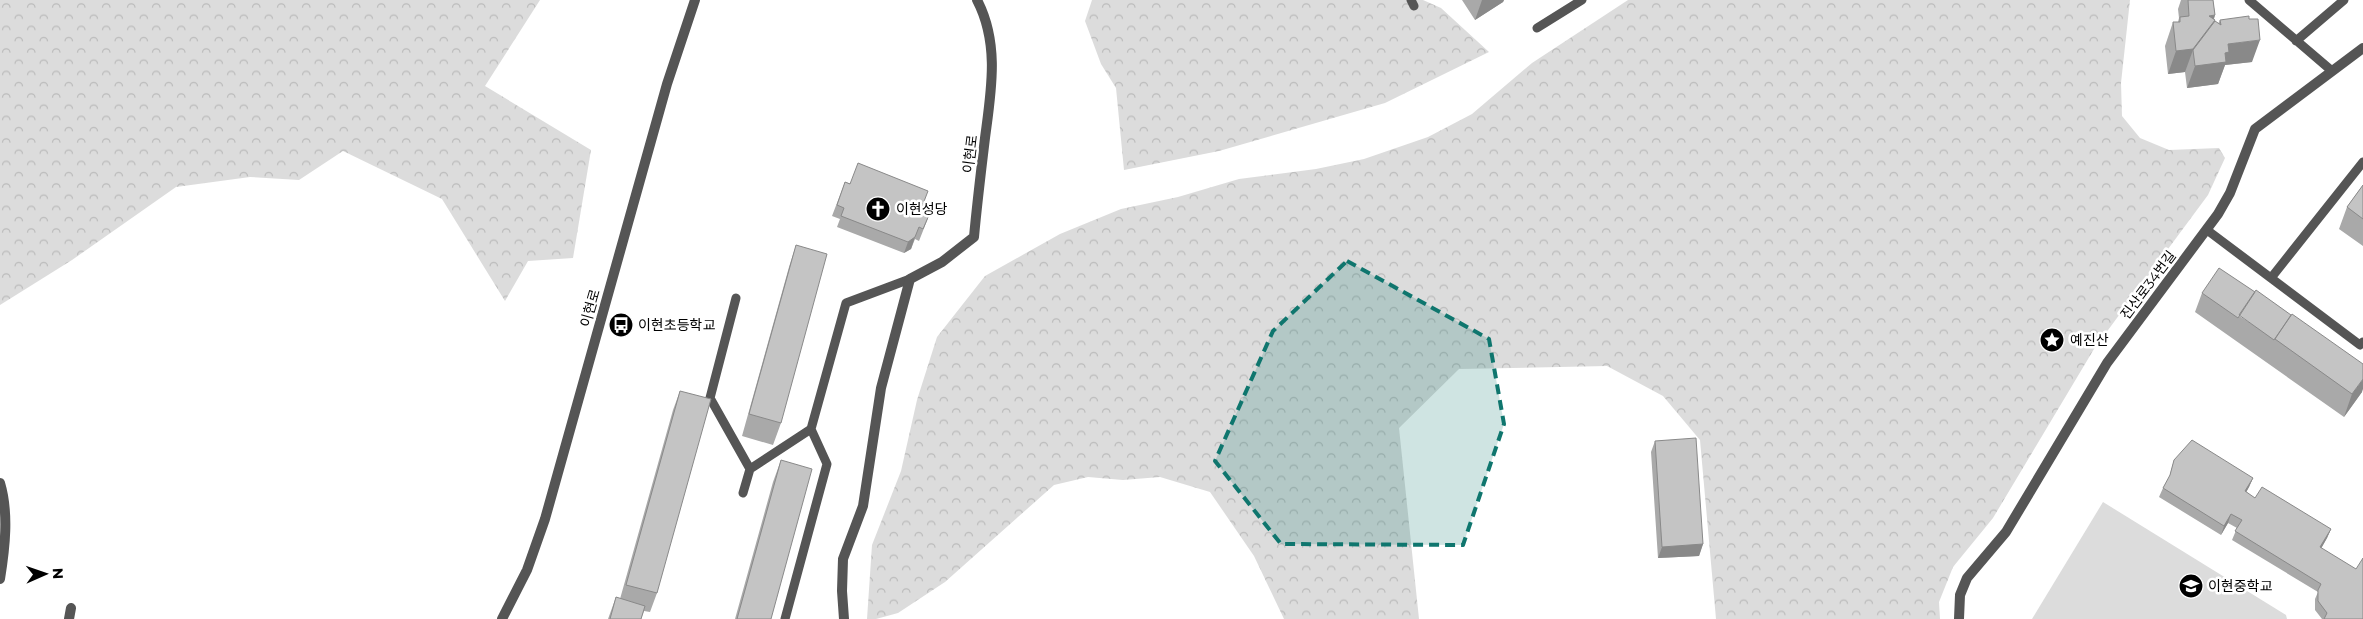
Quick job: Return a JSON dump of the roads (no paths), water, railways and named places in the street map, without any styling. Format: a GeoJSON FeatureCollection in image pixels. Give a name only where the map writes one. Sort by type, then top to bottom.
{"type":"FeatureCollection","features":[{"type":"Feature","properties":{"kind":"street","name":"이현로"},"geometry":{"type":"LineString","coordinates":[[502,619],[527,570],[545,519],[667,84],[695,0]]}},
{"type":"Feature","properties":{"kind":"street","name":"이현로"},"geometry":{"type":"LineString","coordinates":[[910,279],[942,262],[974,237],[993,72],[991,42],[985,14],[977,0]]}},
{"type":"Feature","properties":{"kind":"street","name":"진산로34번길"},"geometry":{"type":"LineString","coordinates":[[1959,619],[1960,595],[1967,578],[2006,532],[2107,363],[2207,230],[2230,193],[2255,129],[2363,48]]}},
{"type":"Feature","properties":{"kind":"street"},"geometry":{"type":"LineString","coordinates":[[844,619],[842,591],[843,559],[862,506],[880,388],[910,279]]}},
{"type":"Feature","properties":{"kind":"street"},"geometry":{"type":"LineString","coordinates":[[0,483],[5,516],[5,549],[0,578]]}},
{"type":"Feature","properties":{"kind":"street"},"geometry":{"type":"LineString","coordinates":[[69,619],[71,608]]}},
{"type":"Feature","properties":{"kind":"lane"},"geometry":{"type":"LineString","coordinates":[[1537,28],[1582,0]]}},
{"type":"Feature","properties":{"kind":"lane"},"geometry":{"type":"LineString","coordinates":[[2249,0],[2332,71]]}},
{"type":"Feature","properties":{"kind":"lane"},"geometry":{"type":"LineString","coordinates":[[2296,41],[2344,0]]}},
{"type":"Feature","properties":{"kind":"lane"},"geometry":{"type":"LineString","coordinates":[[2271,278],[2363,162]]}},
{"type":"Feature","properties":{"kind":"lane"},"geometry":{"type":"LineString","coordinates":[[2207,230],[2360,346],[2363,342]]}},
{"type":"Feature","properties":{"kind":"lane"},"geometry":{"type":"LineString","coordinates":[[785,619],[827,464],[811,430],[846,303],[910,279]]}},
{"type":"Feature","properties":{"kind":"lane"},"geometry":{"type":"LineString","coordinates":[[736,298],[710,398],[750,469]]}},
{"type":"Feature","properties":{"kind":"lane"},"geometry":{"type":"LineString","coordinates":[[743,493],[750,469],[811,430]]}},
{"type":"Feature","properties":{"kind":"place","name":"이현성당"},"geometry":{"type":"Point","coordinates":[878,209]}},
{"type":"Feature","properties":{"kind":"place","name":"이현초등학교"},"geometry":{"type":"Point","coordinates":[621,325]}},
{"type":"Feature","properties":{"kind":"place","name":"예진산"},"geometry":{"type":"Point","coordinates":[2052,340]}},
{"type":"Feature","properties":{"kind":"place","name":"이현중학교"},"geometry":{"type":"Point","coordinates":[2191,586]}}]}
